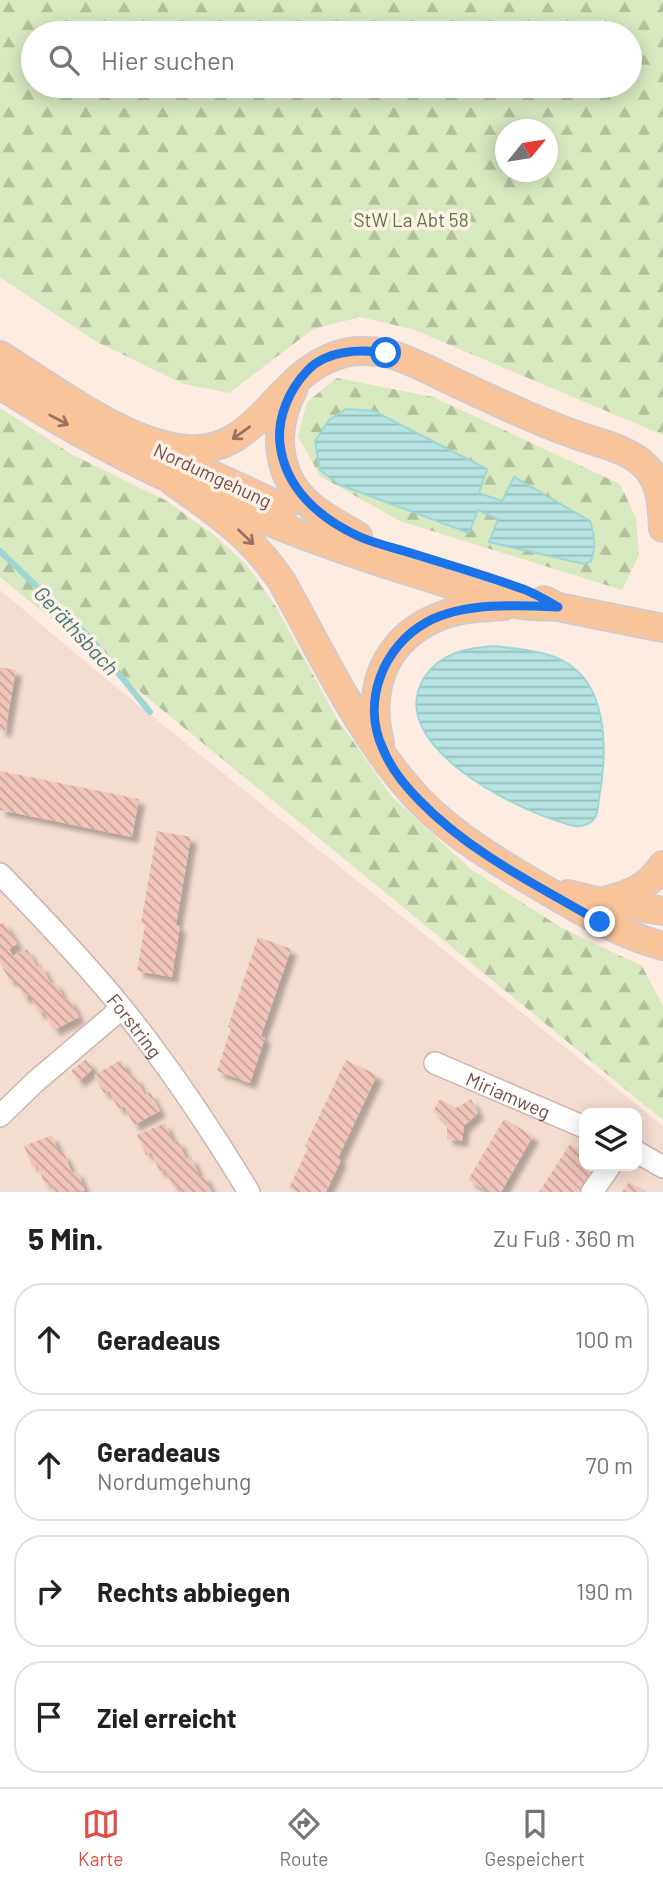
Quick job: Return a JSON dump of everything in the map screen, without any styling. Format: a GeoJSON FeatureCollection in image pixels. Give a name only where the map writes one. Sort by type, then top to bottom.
{"type":"FeatureCollection","features":[{"type":"Feature","properties":{"kind":"main road"},"geometry":{"type":"LineString","coordinates":[[0,355],[124,433],[185,449],[223,444],[247,431],[290,383],[336,355],[368,351],[394,356],[557,429],[627,453],[658,479],[663,528]]}},
{"type":"Feature","properties":{"kind":"main road"},"geometry":{"type":"LineString","coordinates":[[308,370],[294,388],[281,421],[279,436],[284,467],[302,496],[315,509],[358,536]]}},
{"type":"Feature","properties":{"kind":"main road"},"geometry":{"type":"LineString","coordinates":[[0,385],[172,481],[355,554],[518,605]]}},
{"type":"Feature","properties":{"kind":"main road","name":"Nordumgehung"},"geometry":{"type":"LineString","coordinates":[[124,433],[300,516],[523,588],[558,607],[663,628]]}},
{"type":"Feature","properties":{"kind":"main road"},"geometry":{"type":"LineString","coordinates":[[172,481],[230,522],[266,558],[361,721],[391,766],[420,801],[490,857],[521,876],[600,922],[642,941],[663,946]]}},
{"type":"Feature","properties":{"kind":"main road"},"geometry":{"type":"LineString","coordinates":[[391,766],[381,747],[377,729],[376,685],[387,660],[404,639],[428,621],[458,611],[518,605],[558,607]]}},
{"type":"Feature","properties":{"kind":"main road"},"geometry":{"type":"LineString","coordinates":[[602,902],[632,894],[654,879],[663,865]]}},
{"type":"Feature","properties":{"kind":"main road"},"geometry":{"type":"LineString","coordinates":[[521,876],[559,891],[602,902],[663,911]]}},
{"type":"Feature","properties":{"kind":"street","name":"Forstring"},"geometry":{"type":"LineString","coordinates":[[0,874],[77,956],[163,1060],[249,1192]]}},
{"type":"Feature","properties":{"kind":"street"},"geometry":{"type":"LineString","coordinates":[[0,1116],[35,1082],[122,1008]]}},
{"type":"Feature","properties":{"kind":"street","name":"Miriamweg"},"geometry":{"type":"LineString","coordinates":[[435,1063],[579,1125]]}},
{"type":"Feature","properties":{"kind":"street"},"geometry":{"type":"LineString","coordinates":[[642,1155],[663,1167]]}},
{"type":"Feature","properties":{"kind":"street"},"geometry":{"type":"LineString","coordinates":[[592,1192],[607,1171]]}},
{"type":"Feature","properties":{"kind":"shaded area"},"geometry":{"type":"Polygon","coordinates":[[[0,590],[112,684],[641,1108],[579,1108],[579,1171],[642,1171],[642,1109],[663,1126],[663,1192],[0,1192],[0,590]]]}},
{"type":"Feature","properties":{"kind":"green space","name":"StW La Abt 58"},"geometry":{"type":"Polygon","coordinates":[[[0,0],[663,0],[663,435],[412,329],[360,317],[313,329],[229,393],[184,384],[95,341],[0,277],[0,0]]]}},
{"type":"Feature","properties":{"kind":"green space"},"geometry":{"type":"Polygon","coordinates":[[[337,378],[433,397],[620,484],[636,518],[639,555],[622,590],[400,521],[320,476],[298,436],[307,402],[337,378]]]}},
{"type":"Feature","properties":{"kind":"green space"},"geometry":{"type":"Polygon","coordinates":[[[0,408],[71,454],[165,500],[214,535],[246,564],[276,607],[336,717],[392,797],[472,870],[560,927],[642,966],[663,1006],[663,1120],[0,577],[0,408]]]}},
{"type":"Feature","properties":{"kind":"water"},"geometry":{"type":"Polygon","coordinates":[[[346,409],[374,411],[487,469],[479,493],[502,501],[514,477],[590,521],[594,541],[591,561],[584,564],[489,542],[498,519],[478,510],[469,533],[338,484],[320,470],[315,441],[329,420],[346,409]]]}},
{"type":"Feature","properties":{"kind":"water"},"geometry":{"type":"Polygon","coordinates":[[[493,646],[533,651],[561,660],[583,677],[592,691],[602,726],[604,745],[597,811],[593,820],[587,824],[572,826],[514,803],[486,788],[460,770],[437,749],[422,726],[416,703],[424,678],[430,670],[454,653],[493,646]]]}},
{"type":"Feature","properties":{"kind":"building"},"geometry":{"type":"Polygon","coordinates":[[[0,667],[16,670],[5,731],[0,730],[0,667]]]}},
{"type":"Feature","properties":{"kind":"building"},"geometry":{"type":"Polygon","coordinates":[[[0,771],[139,799],[132,837],[0,810],[0,771]]]}},
{"type":"Feature","properties":{"kind":"building"},"geometry":{"type":"Polygon","coordinates":[[[157,831],[191,837],[176,925],[180,926],[172,977],[137,971],[145,924],[141,923],[157,831]]]}},
{"type":"Feature","properties":{"kind":"building"},"geometry":{"type":"Polygon","coordinates":[[[4,922],[17,944],[9,949],[13,956],[27,949],[37,967],[41,965],[51,984],[55,982],[65,1000],[69,998],[79,1017],[54,1030],[44,1011],[39,1014],[30,995],[24,998],[15,979],[10,981],[0,962],[0,924],[4,922]]]}},
{"type":"Feature","properties":{"kind":"building"},"geometry":{"type":"Polygon","coordinates":[[[258,937],[291,949],[261,1036],[265,1038],[250,1083],[217,1071],[231,1028],[228,1027],[258,937]]]}},
{"type":"Feature","properties":{"kind":"building"},"geometry":{"type":"Polygon","coordinates":[[[86,1059],[93,1069],[79,1081],[71,1071],[86,1059]]]}},
{"type":"Feature","properties":{"kind":"building"},"geometry":{"type":"Polygon","coordinates":[[[121,1060],[131,1079],[135,1076],[145,1095],[150,1092],[160,1111],[134,1125],[124,1106],[119,1109],[109,1091],[104,1093],[94,1075],[121,1060]]]}},
{"type":"Feature","properties":{"kind":"building"},"geometry":{"type":"Polygon","coordinates":[[[346,1060],[377,1075],[338,1158],[341,1160],[326,1192],[296,1192],[289,1188],[308,1148],[305,1146],[346,1060]]]}},
{"type":"Feature","properties":{"kind":"building"},"geometry":{"type":"Polygon","coordinates":[[[440,1099],[456,1108],[471,1099],[478,1113],[464,1126],[462,1141],[447,1139],[447,1123],[433,1111],[440,1099]]]}},
{"type":"Feature","properties":{"kind":"building"},"geometry":{"type":"Polygon","coordinates":[[[504,1119],[533,1136],[501,1192],[489,1192],[468,1180],[504,1119]]]}},
{"type":"Feature","properties":{"kind":"building"},"geometry":{"type":"Polygon","coordinates":[[[165,1123],[173,1142],[178,1140],[186,1159],[191,1157],[200,1177],[204,1175],[212,1192],[181,1192],[178,1186],[174,1188],[165,1169],[160,1172],[151,1152],[146,1155],[137,1135],[165,1123]]]}},
{"type":"Feature","properties":{"kind":"building"},"geometry":{"type":"Polygon","coordinates":[[[52,1135],[60,1155],[64,1153],[72,1173],[77,1171],[85,1191],[54,1192],[50,1182],[45,1184],[37,1164],[32,1166],[24,1146],[52,1135]]]}},
{"type":"Feature","properties":{"kind":"building"},"geometry":{"type":"Polygon","coordinates":[[[570,1144],[579,1150],[579,1171],[593,1171],[579,1192],[539,1192],[570,1144]]]}},
{"type":"Feature","properties":{"kind":"building"},"geometry":{"type":"Polygon","coordinates":[[[629,1182],[646,1192],[622,1192],[629,1182]]]}},
{"type":"Feature","properties":{"kind":"waterway","name":"Geräthsbach"},"geometry":{"type":"LineString","coordinates":[[0,551],[89,637],[150,712]]}},
{"type":"Feature","properties":{"kind":"route"},"geometry":{"type":"LineString","coordinates":[[386,353],[352,351],[336,355],[308,370],[294,388],[285,406],[279,436],[284,467],[292,482],[315,509],[358,536],[523,588],[558,607],[518,605],[458,611],[428,621],[404,639],[387,660],[376,685],[375,711],[381,747],[404,783],[438,818],[507,868],[600,922]]}}]}
